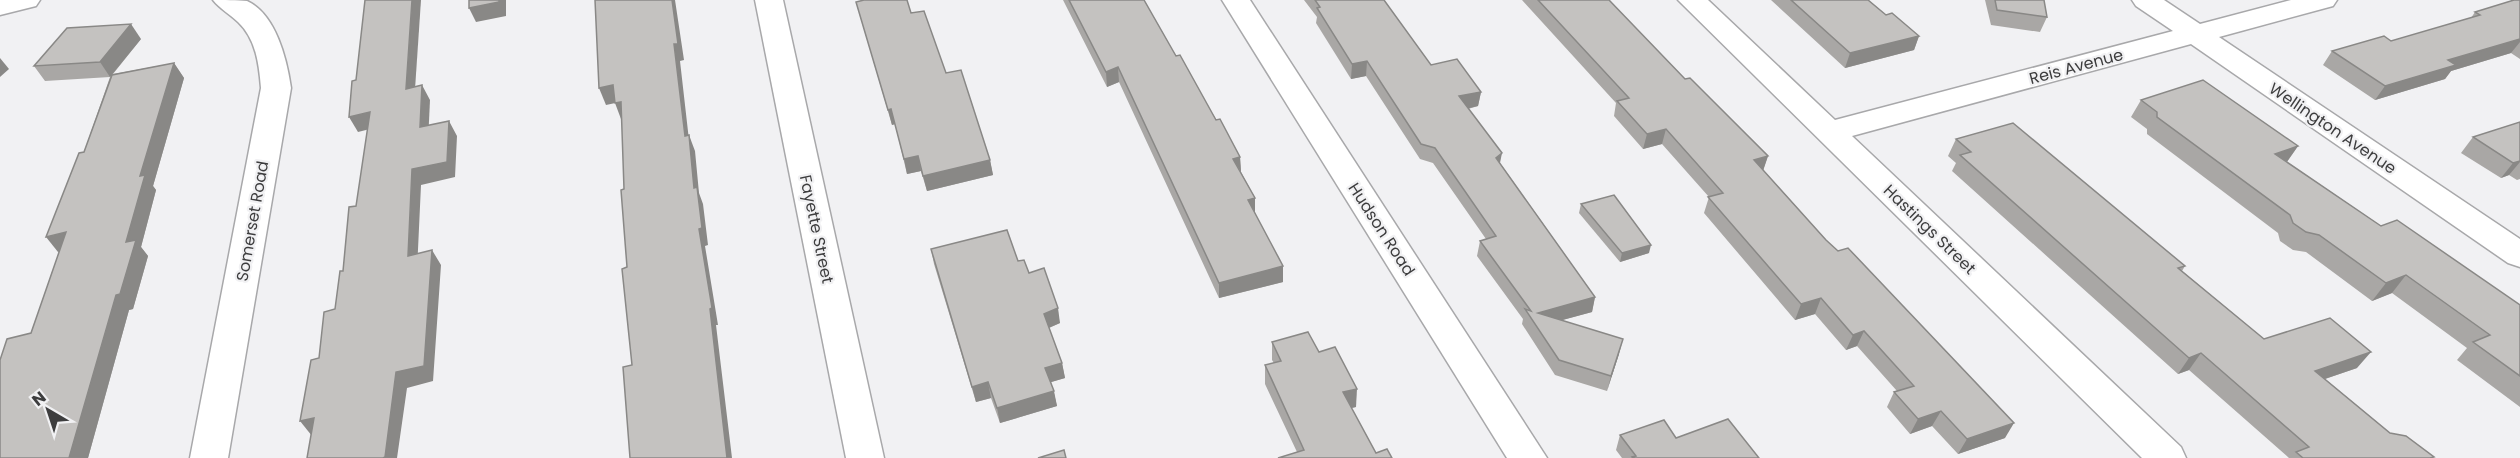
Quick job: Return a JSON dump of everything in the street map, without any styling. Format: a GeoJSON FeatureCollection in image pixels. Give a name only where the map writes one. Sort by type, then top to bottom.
{"type":"FeatureCollection","features":[{"type":"Feature","properties":{"kind":"street","name":"Somerset Road"},"geometry":{"type":"LineString","coordinates":[[209,458],[276,88],[274,59],[261,31],[239,7],[227,0]]}},
{"type":"Feature","properties":{"kind":"street","name":"Fayette Street"},"geometry":{"type":"LineString","coordinates":[[769,0],[865,458]]}},
{"type":"Feature","properties":{"kind":"street","name":"Hudson Road"},"geometry":{"type":"LineString","coordinates":[[1236,0],[1528,458]]}},
{"type":"Feature","properties":{"kind":"street","name":"Hastings Street"},"geometry":{"type":"LineString","coordinates":[[1692,0],[2167,458]]}},
{"type":"Feature","properties":{"kind":"street","name":"Wellington Avenue"},"geometry":{"type":"LineString","coordinates":[[2146,0],[2520,255]]}},
{"type":"Feature","properties":{"kind":"street","name":"Reis Avenue"},"geometry":{"type":"LineString","coordinates":[[1829,132],[2323,0]]}},
{"type":"Feature","properties":{"kind":"building"},"geometry":{"type":"Polygon","coordinates":[[[365,0],[412,0],[406,89],[422,85],[420,127],[449,121],[447,162],[412,169],[408,256],[432,250],[424,366],[396,372],[385,457],[307,458],[314,418],[300,421],[311,360],[319,358],[324,312],[335,309],[340,271],[343,271],[349,207],[356,206],[370,112],[349,117],[352,81],[356,80],[365,0]]]}},
{"type":"Feature","properties":{"kind":"building"},"geometry":{"type":"Polygon","coordinates":[[[469,0],[499,0],[499,2],[469,8],[469,0]]]}},
{"type":"Feature","properties":{"kind":"building"},"geometry":{"type":"Polygon","coordinates":[[[595,0],[672,0],[678,44],[674,44],[685,136],[689,135],[694,188],[697,187],[702,228],[699,229],[712,308],[710,309],[727,458],[630,458],[623,367],[632,365],[622,269],[627,267],[621,190],[624,189],[621,102],[615,103],[613,85],[599,88],[595,0]]]}},
{"type":"Feature","properties":{"kind":"building"},"geometry":{"type":"Polygon","coordinates":[[[907,0],[911,13],[924,11],[946,73],[961,70],[990,160],[923,176],[918,156],[904,159],[891,109],[888,110],[856,2],[907,0]]]}},
{"type":"Feature","properties":{"kind":"building"},"geometry":{"type":"Polygon","coordinates":[[[1069,0],[1144,0],[1176,56],[1180,55],[1216,120],[1220,119],[1240,157],[1233,159],[1255,198],[1248,200],[1283,266],[1219,283],[1118,67],[1106,72],[1069,0]]]}},
{"type":"Feature","properties":{"kind":"building"},"geometry":{"type":"Polygon","coordinates":[[[1315,0],[1384,0],[1431,65],[1457,59],[1481,92],[1459,96],[1502,153],[1496,158],[1595,297],[1538,313],[1623,339],[1611,376],[1559,360],[1525,309],[1531,311],[1480,241],[1496,236],[1435,148],[1421,144],[1367,61],[1352,64],[1317,8],[1320,7],[1315,0]]]}},
{"type":"Feature","properties":{"kind":"building"},"geometry":{"type":"Polygon","coordinates":[[[1538,0],[1609,0],[1685,79],[1690,78],[1768,156],[1754,160],[1826,240],[1838,251],[1848,248],[2014,423],[1967,439],[1941,411],[1918,419],[1894,392],[1914,386],[1864,331],[1853,335],[1821,298],[1801,304],[1708,197],[1723,193],[1666,129],[1647,134],[1617,101],[1629,98],[1538,0]]]}},
{"type":"Feature","properties":{"kind":"building"},"geometry":{"type":"Polygon","coordinates":[[[1791,0],[1868,0],[1886,15],[1892,13],[1919,36],[1850,53],[1791,0]]]}},
{"type":"Feature","properties":{"kind":"building"},"geometry":{"type":"Polygon","coordinates":[[[1995,0],[2044,0],[2047,17],[1997,10],[1995,0]]]}},
{"type":"Feature","properties":{"kind":"building"},"geometry":{"type":"Polygon","coordinates":[[[2520,0],[2520,39],[2448,60],[2456,65],[2385,86],[2332,51],[2384,36],[2391,41],[2480,15],[2475,12],[2520,0]]]}},
{"type":"Feature","properties":{"kind":"building"},"geometry":{"type":"Polygon","coordinates":[[[131,24],[100,62],[34,66],[67,28],[131,24]]]}},
{"type":"Feature","properties":{"kind":"building"},"geometry":{"type":"Polygon","coordinates":[[[174,63],[140,176],[145,175],[126,242],[136,240],[120,294],[116,295],[69,458],[0,458],[0,360],[7,339],[31,333],[66,232],[46,237],[79,153],[84,152],[112,75],[174,63]]]}},
{"type":"Feature","properties":{"kind":"building"},"geometry":{"type":"Polygon","coordinates":[[[2203,80],[2298,146],[2275,154],[2381,226],[2397,220],[2520,305],[2520,376],[2473,342],[2490,335],[2406,275],[2386,283],[2319,235],[2306,232],[2293,223],[2290,215],[2157,117],[2157,112],[2141,100],[2203,80]]]}},
{"type":"Feature","properties":{"kind":"building"},"geometry":{"type":"Polygon","coordinates":[[[2520,122],[2520,161],[2513,163],[2473,137],[2520,122]]]}},
{"type":"Feature","properties":{"kind":"building"},"geometry":{"type":"Polygon","coordinates":[[[2013,123],[2185,266],[2178,268],[2264,339],[2330,318],[2371,352],[2315,371],[2390,433],[2406,436],[2434,457],[2303,458],[2296,452],[2309,447],[2201,353],[2189,358],[1960,155],[1971,152],[1956,139],[2013,123]]]}},
{"type":"Feature","properties":{"kind":"building"},"geometry":{"type":"Polygon","coordinates":[[[1614,195],[1651,245],[1622,253],[1581,204],[1614,195]]]}},
{"type":"Feature","properties":{"kind":"building"},"geometry":{"type":"Polygon","coordinates":[[[1007,230],[1018,261],[1024,260],[1029,273],[1044,268],[1058,308],[1044,314],[1062,363],[1045,368],[1054,391],[997,408],[988,382],[972,387],[931,249],[1007,230]]]}},
{"type":"Feature","properties":{"kind":"building"},"geometry":{"type":"Polygon","coordinates":[[[1308,332],[1319,352],[1335,347],[1357,389],[1343,392],[1376,453],[1387,449],[1392,458],[1278,458],[1304,450],[1265,365],[1281,361],[1272,342],[1308,332]]]}},
{"type":"Feature","properties":{"kind":"building"},"geometry":{"type":"Polygon","coordinates":[[[1728,419],[1759,458],[1633,458],[1636,456],[1620,435],[1664,420],[1676,438],[1728,419]]]}},
{"type":"Feature","properties":{"kind":"building"},"geometry":{"type":"Polygon","coordinates":[[[1064,450],[1066,458],[1038,458],[1064,450]]]}}]}
